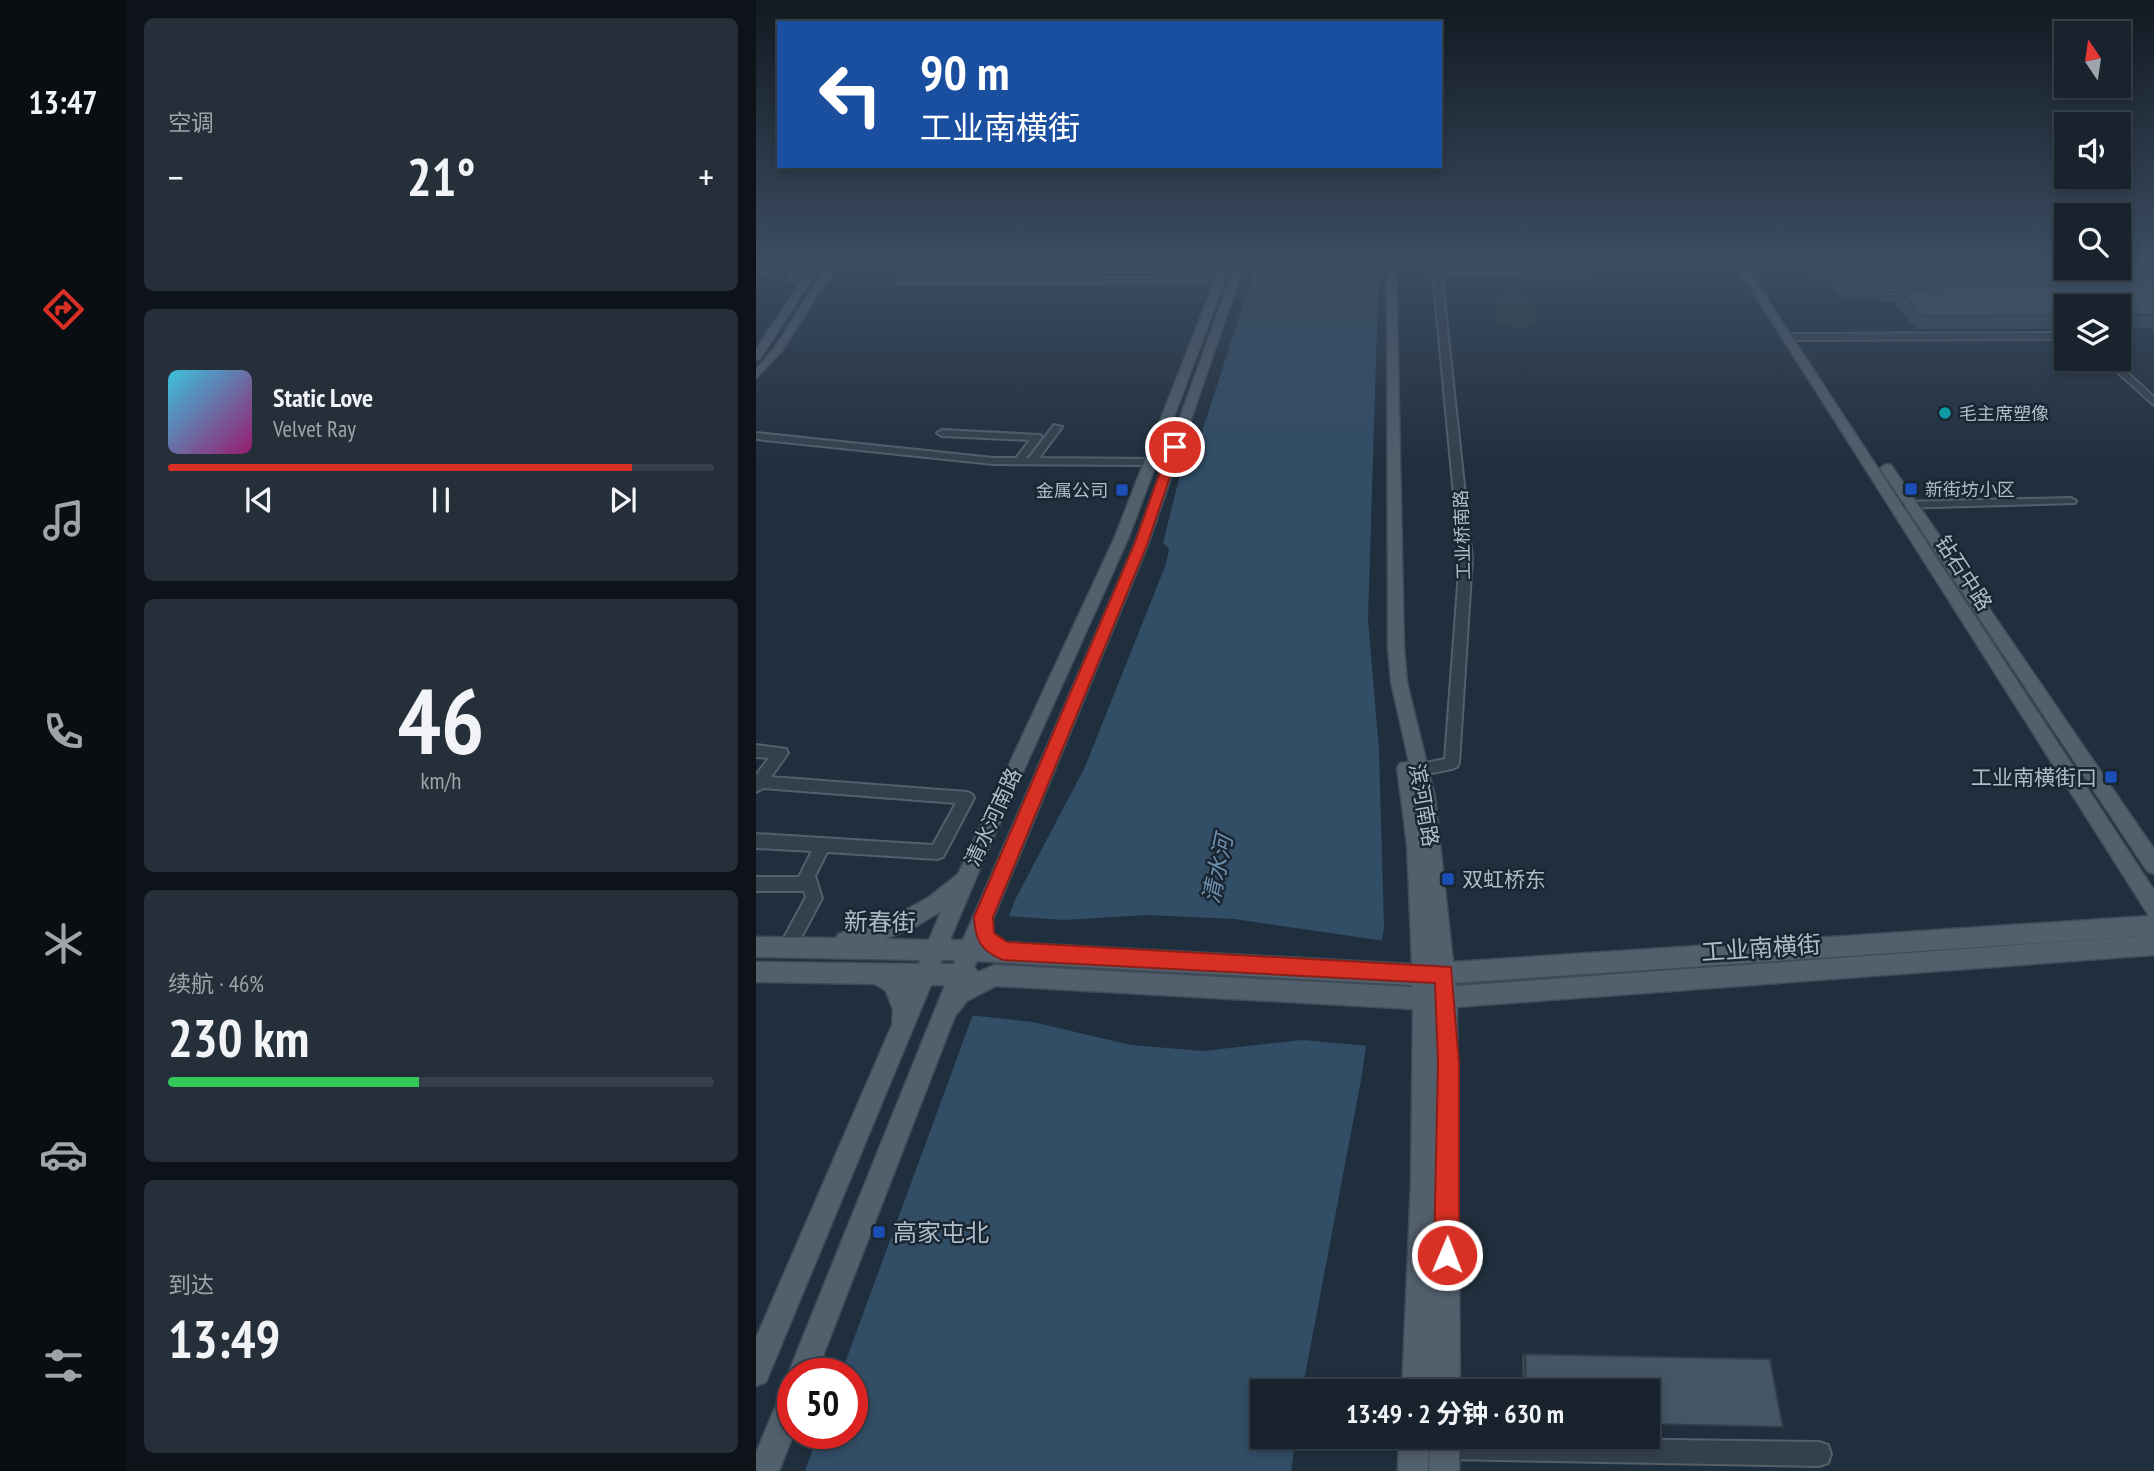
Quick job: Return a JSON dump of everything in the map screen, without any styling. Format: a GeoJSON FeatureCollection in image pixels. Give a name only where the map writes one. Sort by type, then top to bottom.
{"type":"FeatureCollection","features":[{"type":"Feature","properties":{"kind":"main road"},"geometry":{"type":"LineString","coordinates":[[756,357],[773,331]]}},
{"type":"Feature","properties":{"kind":"main road"},"geometry":{"type":"LineString","coordinates":[[756,375],[778,354],[791,331]]}},
{"type":"Feature","properties":{"kind":"main road","name":"清水河南路"},"geometry":{"type":"LineString","coordinates":[[756,1372],[966,877],[1102,585],[1201,331]]}},
{"type":"Feature","properties":{"kind":"main road","name":"清水河南路"},"geometry":{"type":"LineString","coordinates":[[809,1358],[983,917],[1141,545],[1216,331]]}},
{"type":"Feature","properties":{"kind":"main road","name":"滨河南路"},"geometry":{"type":"LineString","coordinates":[[1388,331],[1386,613],[1394,706],[1413,771],[1414,803],[1436,999],[1446,1379]]}},
{"type":"Feature","properties":{"kind":"main road","name":"钻石中路"},"geometry":{"type":"LineString","coordinates":[[1789,331],[1902,505],[2154,908]]}},
{"type":"Feature","properties":{"kind":"main road","name":"钻石中路"},"geometry":{"type":"LineString","coordinates":[[1902,505],[2154,865]]}},
{"type":"Feature","properties":{"kind":"main road"},"geometry":{"type":"LineString","coordinates":[[820,948],[898,925],[949,895],[966,877]]}},
{"type":"Feature","properties":{"kind":"main road"},"geometry":{"type":"LineString","coordinates":[[983,917],[985,938],[1003,951]]}},
{"type":"Feature","properties":{"kind":"main road","name":"工业南横街"},"geometry":{"type":"LineString","coordinates":[[1003,951],[1434,974],[2154,925]]}},
{"type":"Feature","properties":{"kind":"main road","name":"工业南横街"},"geometry":{"type":"LineString","coordinates":[[993,975],[1436,999],[2154,945]]}},
{"type":"Feature","properties":{"kind":"main road","name":"新春街"},"geometry":{"type":"LineString","coordinates":[[756,947],[1003,951]]}},
{"type":"Feature","properties":{"kind":"main road"},"geometry":{"type":"LineString","coordinates":[[756,972],[993,975]]}},
{"type":"Feature","properties":{"kind":"main road"},"geometry":{"type":"LineString","coordinates":[[878,974],[895,984],[901,996],[904,1010],[901,1031]]}},
{"type":"Feature","properties":{"kind":"main road"},"geometry":{"type":"LineString","coordinates":[[948,1008],[959,993],[993,975]]}},
{"type":"Feature","properties":{"kind":"main road","name":"滨河南路"},"geometry":{"type":"LineString","coordinates":[[1418,1379],[1436,999]]}},
{"type":"Feature","properties":{"kind":"main road"},"geometry":{"type":"LineString","coordinates":[[764,1471],[777,1438]]}},
{"type":"Feature","properties":{"kind":"main road"},"geometry":{"type":"LineString","coordinates":[[1414,1452],[1445,1452]]}},
{"type":"Feature","properties":{"kind":"street","name":"工业桥南路"},"geometry":{"type":"LineString","coordinates":[[1413,771],[1452,763],[1466,559],[1443,331]]}},
{"type":"Feature","properties":{"kind":"street"},"geometry":{"type":"LineString","coordinates":[[1793,337],[2054,336]]}},
{"type":"Feature","properties":{"kind":"street"},"geometry":{"type":"LineString","coordinates":[[2120,371],[2154,402]]}},
{"type":"Feature","properties":{"kind":"street"},"geometry":{"type":"LineString","coordinates":[[1032,461],[1057,427]]}},
{"type":"Feature","properties":{"kind":"street"},"geometry":{"type":"LineString","coordinates":[[942,433],[1037,437],[1019,461]]}},
{"type":"Feature","properties":{"kind":"street"},"geometry":{"type":"LineString","coordinates":[[756,436],[849,448],[1019,461],[1151,462]]}},
{"type":"Feature","properties":{"kind":"street"},"geometry":{"type":"LineString","coordinates":[[1902,505],[2071,501]]}},
{"type":"Feature","properties":{"kind":"street"},"geometry":{"type":"LineString","coordinates":[[756,751],[781,753],[757,783]]}},
{"type":"Feature","properties":{"kind":"street"},"geometry":{"type":"LineString","coordinates":[[756,841],[937,852],[967,798],[757,783]]}},
{"type":"Feature","properties":{"kind":"street"},"geometry":{"type":"LineString","coordinates":[[787,947],[814,898],[807,876],[823,845]]}},
{"type":"Feature","properties":{"kind":"street"},"geometry":{"type":"LineString","coordinates":[[756,884],[810,884]]}},
{"type":"Feature","properties":{"kind":"street"},"geometry":{"type":"LineString","coordinates":[[1445,1452],[1819,1454]]}},
{"type":"Feature","properties":{"kind":"water","name":"清水河"},"geometry":{"type":"Polygon","coordinates":[[[1235,331],[1377,331],[1368,620],[1379,750],[1384,927],[1361,1080],[1304,1379],[1250,1379],[1250,1449],[1294,1449],[1291,1471],[805,1471],[813,1449],[868,1449],[868,1358],[847,1358],[1015,900],[1085,767],[1166,564],[1169,549],[1163,543],[1181,471],[1190,454],[1195,453],[1235,331]]]}},
{"type":"Feature","properties":{"kind":"pier"},"geometry":{"type":"Polygon","coordinates":[[[1147,915],[1234,919],[1385,941],[1370,1046],[1302,1040],[1203,1051],[1131,1045],[1033,1022],[969,1015],[1006,916],[1064,920],[1147,915]]]}},
{"type":"Feature","properties":{"kind":"building"},"geometry":{"type":"Polygon","coordinates":[[[1525,1354],[1770,1359],[1783,1427],[1660,1424],[1660,1379],[1526,1379],[1525,1354]]]}},
{"type":"Feature","properties":{"kind":"place","name":"毛主席塑像"},"geometry":{"type":"Point","coordinates":[1945,413]}},
{"type":"Feature","properties":{"kind":"place","name":"新街坊小区"},"geometry":{"type":"Point","coordinates":[1911,489]}},
{"type":"Feature","properties":{"kind":"place","name":"金属公司"},"geometry":{"type":"Point","coordinates":[1122,490]}},
{"type":"Feature","properties":{"kind":"place","name":"工业南横街口"},"geometry":{"type":"Point","coordinates":[2111,777]}},
{"type":"Feature","properties":{"kind":"place","name":"双虹桥东"},"geometry":{"type":"Point","coordinates":[1448,879]}},
{"type":"Feature","properties":{"kind":"place","name":"高家屯北"},"geometry":{"type":"Point","coordinates":[879,1232]}},
{"type":"Feature","properties":{"kind":"route"},"geometry":{"type":"LineString","coordinates":[[1175,447],[1141,545],[983,917],[985,938],[989,944],[1003,951],[1444,974],[1448,1063],[1447,1255]]}}]}
